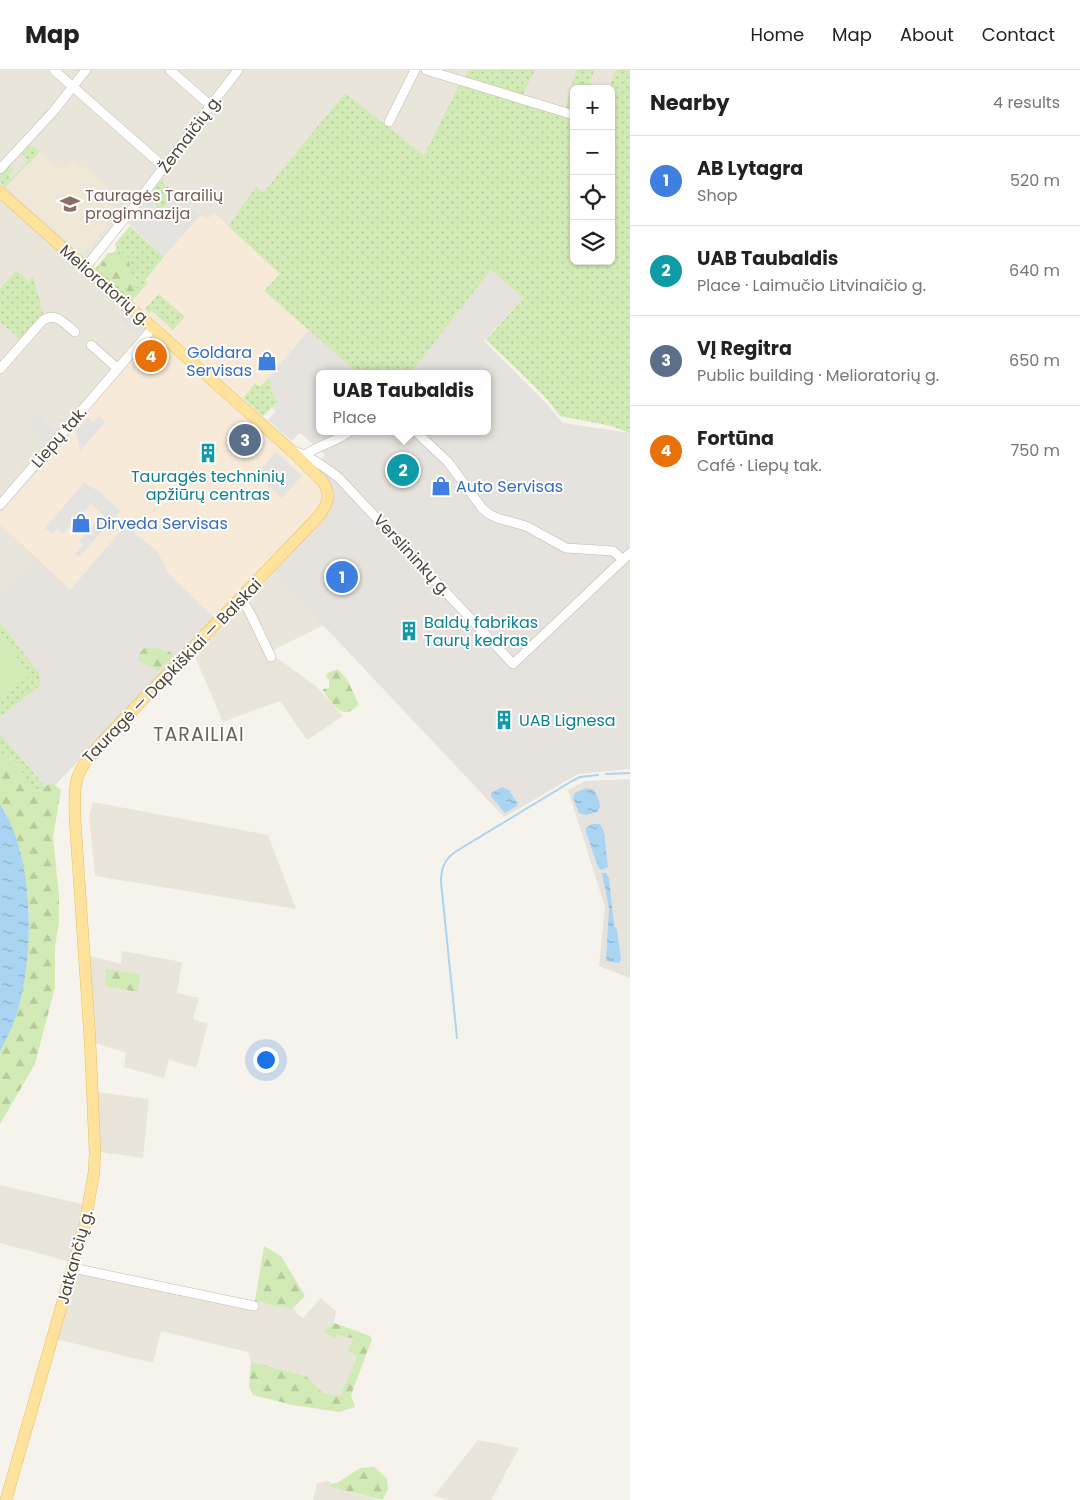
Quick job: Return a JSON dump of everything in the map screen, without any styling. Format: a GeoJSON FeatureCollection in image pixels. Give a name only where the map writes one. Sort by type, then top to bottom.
{"type":"FeatureCollection","features":[{"type":"Feature","properties":{"kind":"main road","name":"Melioratorių g."},"geometry":{"type":"LineString","coordinates":[[0,192],[292,451],[325,485],[328,498],[325,507]]}},
{"type":"Feature","properties":{"kind":"main road","name":"Tauragė — Dapkiškiai — Balskai"},"geometry":{"type":"LineString","coordinates":[[88,1007],[75,819],[75,788],[79,771],[104,740],[317,518],[325,507]]}},
{"type":"Feature","properties":{"kind":"main road","name":"Jatkančių g."},"geometry":{"type":"LineString","coordinates":[[6,1500],[90,1206],[94,1163],[88,1007]]}},
{"type":"Feature","properties":{"kind":"street"},"geometry":{"type":"LineString","coordinates":[[54,70],[164,167]]}},
{"type":"Feature","properties":{"kind":"street"},"geometry":{"type":"LineString","coordinates":[[0,169],[74,87],[86,70]]}},
{"type":"Feature","properties":{"kind":"street"},"geometry":{"type":"LineString","coordinates":[[170,70],[211,106]]}},
{"type":"Feature","properties":{"kind":"street","name":"Žemaičių g."},"geometry":{"type":"LineString","coordinates":[[85,268],[238,70]]}},
{"type":"Feature","properties":{"kind":"street"},"geometry":{"type":"LineString","coordinates":[[389,122],[415,70]]}},
{"type":"Feature","properties":{"kind":"street"},"geometry":{"type":"LineString","coordinates":[[426,70],[570,114]]}},
{"type":"Feature","properties":{"kind":"street"},"geometry":{"type":"LineString","coordinates":[[0,369],[43,320],[48,317],[57,318],[75,332]]}},
{"type":"Feature","properties":{"kind":"street","name":"Liepų tak."},"geometry":{"type":"LineString","coordinates":[[2,500],[153,328]]}},
{"type":"Feature","properties":{"kind":"street"},"geometry":{"type":"LineString","coordinates":[[91,344],[118,369]]}},
{"type":"Feature","properties":{"kind":"street"},"geometry":{"type":"LineString","coordinates":[[305,455],[339,440],[345,435]]}},
{"type":"Feature","properties":{"kind":"street"},"geometry":{"type":"LineString","coordinates":[[419,435],[448,462],[473,493],[482,508],[489,514],[526,526],[566,548],[613,552],[623,560]]}},
{"type":"Feature","properties":{"kind":"street","name":"Verslininkų g."},"geometry":{"type":"LineString","coordinates":[[292,451],[305,455],[334,474],[358,497],[513,664],[630,553]]}},
{"type":"Feature","properties":{"kind":"street"},"geometry":{"type":"LineString","coordinates":[[241,598],[271,656]]}},
{"type":"Feature","properties":{"kind":"street"},"geometry":{"type":"LineString","coordinates":[[73,1268],[254,1306]]}},
{"type":"Feature","properties":{"kind":"shaded area"},"geometry":{"type":"Polygon","coordinates":[[[0,70],[469,70],[460,83],[424,155],[345,94],[263,193],[256,188],[228,226],[214,213],[207,220],[157,177],[85,268],[153,328],[75,430],[0,514],[0,70]]]}},
{"type":"Feature","properties":{"kind":"shaded area"},"geometry":{"type":"Polygon","coordinates":[[[535,70],[576,70],[572,85],[570,85],[564,112],[521,99],[535,70]]]}},
{"type":"Feature","properties":{"kind":"shaded area"},"geometry":{"type":"Polygon","coordinates":[[[594,70],[615,70],[610,85],[590,85],[594,70]]]}},
{"type":"Feature","properties":{"kind":"shaded area","name":"Tauragės Tarailių progimnazija"},"geometry":{"type":"Polygon","coordinates":[[[41,151],[63,170],[74,159],[121,199],[107,216],[105,228],[85,253],[80,252],[5,187],[41,151]]]}},
{"type":"Feature","properties":{"kind":"shaded area"},"geometry":{"type":"Polygon","coordinates":[[[143,194],[161,210],[176,194],[201,215],[164,257],[124,219],[143,194]]]}},
{"type":"Feature","properties":{"kind":"shaded area"},"geometry":{"type":"Polygon","coordinates":[[[214,213],[280,274],[264,291],[309,330],[260,387],[255,383],[243,398],[132,301],[148,284],[145,280],[201,215],[207,220],[214,213]]]}},
{"type":"Feature","properties":{"kind":"shaded area"},"geometry":{"type":"Polygon","coordinates":[[[491,270],[523,298],[484,341],[545,402],[563,423],[630,433],[630,769],[578,774],[504,817],[273,572],[331,506],[334,495],[332,489],[315,467],[325,455],[272,408],[278,401],[271,391],[271,381],[268,378],[309,330],[354,370],[316,370],[316,435],[491,435],[491,370],[413,370],[491,270]]]}},
{"type":"Feature","properties":{"kind":"shaded area"},"geometry":{"type":"Polygon","coordinates":[[[131,308],[151,326],[140,338],[120,321],[131,308]]]}},
{"type":"Feature","properties":{"kind":"shaded area"},"geometry":{"type":"Polygon","coordinates":[[[150,331],[289,454],[317,482],[321,489],[323,500],[319,509],[216,620],[168,573],[158,552],[127,525],[70,590],[0,523],[0,514],[75,430],[70,423],[150,331]]]}},
{"type":"Feature","properties":{"kind":"shaded area"},"geometry":{"type":"Polygon","coordinates":[[[276,411],[300,432],[292,441],[268,420],[276,411]]]}},
{"type":"Feature","properties":{"kind":"shaded area"},"geometry":{"type":"Polygon","coordinates":[[[37,415],[57,433],[48,443],[28,425],[37,415]]]}},
{"type":"Feature","properties":{"kind":"shaded area"},"geometry":{"type":"Polygon","coordinates":[[[99,416],[105,422],[80,451],[76,431],[88,417],[93,422],[99,416]]]}},
{"type":"Feature","properties":{"kind":"shaded area"},"geometry":{"type":"Polygon","coordinates":[[[276,452],[302,476],[282,498],[256,475],[276,452]]]}},
{"type":"Feature","properties":{"kind":"shaded area"},"geometry":{"type":"Polygon","coordinates":[[[84,483],[100,492],[120,511],[78,557],[75,554],[83,545],[79,541],[103,515],[91,504],[63,534],[57,528],[52,534],[45,528],[84,483]]]}},
{"type":"Feature","properties":{"kind":"shaded area"},"geometry":{"type":"Polygon","coordinates":[[[361,508],[379,525],[364,539],[347,522],[361,508]]]}},
{"type":"Feature","properties":{"kind":"shaded area"},"geometry":{"type":"Polygon","coordinates":[[[0,523],[37,558],[0,596],[0,523]]]}},
{"type":"Feature","properties":{"kind":"shaded area"},"geometry":{"type":"Polygon","coordinates":[[[126,525],[158,552],[168,573],[216,620],[55,785],[51,782],[46,787],[0,734],[0,717],[41,685],[39,673],[0,622],[0,596],[37,558],[70,590],[126,525]]]}},
{"type":"Feature","properties":{"kind":"shaded area"},"geometry":{"type":"Polygon","coordinates":[[[273,572],[324,625],[271,651],[273,655],[317,687],[343,716],[307,740],[280,701],[223,722],[193,652],[273,572]]]}},
{"type":"Feature","properties":{"kind":"shaded area"},"geometry":{"type":"Polygon","coordinates":[[[630,779],[630,978],[599,966],[605,907],[568,790],[585,781],[630,779]]]}},
{"type":"Feature","properties":{"kind":"shaded area"},"geometry":{"type":"Polygon","coordinates":[[[93,802],[268,835],[296,909],[95,876],[89,816],[93,802]]]}},
{"type":"Feature","properties":{"kind":"shaded area"},"geometry":{"type":"Polygon","coordinates":[[[122,951],[182,962],[177,993],[199,998],[193,1019],[208,1024],[196,1068],[169,1060],[164,1078],[124,1067],[126,1053],[95,1043],[90,956],[121,964],[122,951]]]}},
{"type":"Feature","properties":{"kind":"shaded area"},"geometry":{"type":"Polygon","coordinates":[[[97,1092],[149,1099],[143,1158],[100,1152],[97,1092]]]}},
{"type":"Feature","properties":{"kind":"shaded area"},"geometry":{"type":"Polygon","coordinates":[[[0,1185],[86,1205],[71,1262],[0,1243],[0,1185]]]}},
{"type":"Feature","properties":{"kind":"shaded area"},"geometry":{"type":"Polygon","coordinates":[[[73,1268],[254,1306],[255,1301],[297,1310],[295,1312],[303,1318],[321,1298],[336,1311],[334,1323],[370,1336],[357,1357],[340,1396],[323,1393],[306,1376],[251,1362],[248,1352],[161,1331],[153,1363],[52,1338],[73,1268]]]}},
{"type":"Feature","properties":{"kind":"shaded area"},"geometry":{"type":"Polygon","coordinates":[[[478,1440],[519,1448],[491,1500],[449,1500],[434,1496],[478,1440]]]}},
{"type":"Feature","properties":{"kind":"shaded area"},"geometry":{"type":"Polygon","coordinates":[[[329,1481],[331,1487],[379,1500],[313,1500],[317,1483],[329,1481]]]}},
{"type":"Feature","properties":{"kind":"green space"},"geometry":{"type":"Polygon","coordinates":[[[469,70],[535,70],[521,99],[564,112],[570,91],[570,265],[615,265],[615,85],[610,85],[615,70],[630,70],[630,433],[611,426],[560,416],[546,398],[486,340],[523,298],[491,270],[413,370],[354,370],[264,291],[280,274],[228,226],[256,187],[263,193],[345,93],[424,155],[460,83],[469,70]]]}},
{"type":"Feature","properties":{"kind":"green space"},"geometry":{"type":"Polygon","coordinates":[[[576,70],[594,70],[590,85],[572,85],[576,70]]]}},
{"type":"Feature","properties":{"kind":"green space"},"geometry":{"type":"Polygon","coordinates":[[[30,145],[41,151],[5,187],[0,182],[0,176],[10,166],[14,169],[8,176],[11,179],[28,161],[22,154],[30,145]]]}},
{"type":"Feature","properties":{"kind":"green space"},"geometry":{"type":"Polygon","coordinates":[[[160,180],[176,194],[161,210],[147,198],[160,180]]]}},
{"type":"Feature","properties":{"kind":"green space"},"geometry":{"type":"Polygon","coordinates":[[[130,226],[164,257],[145,280],[148,283],[132,301],[95,269],[108,253],[113,253],[117,248],[115,244],[130,226]]]}},
{"type":"Feature","properties":{"kind":"green space"},"geometry":{"type":"Polygon","coordinates":[[[121,251],[128,257],[136,294],[132,298],[98,269],[109,254],[115,255],[121,251]]]}},
{"type":"Feature","properties":{"kind":"green space"},"geometry":{"type":"Polygon","coordinates":[[[16,270],[28,281],[33,276],[44,317],[22,341],[0,322],[0,289],[16,270]]]}},
{"type":"Feature","properties":{"kind":"green space"},"geometry":{"type":"Polygon","coordinates":[[[159,294],[185,317],[173,330],[152,311],[149,313],[145,309],[159,294]]]}},
{"type":"Feature","properties":{"kind":"green space"},"geometry":{"type":"Polygon","coordinates":[[[268,378],[271,381],[271,391],[278,402],[263,416],[243,398],[255,383],[260,387],[268,378]]]}},
{"type":"Feature","properties":{"kind":"green space"},"geometry":{"type":"Polygon","coordinates":[[[0,622],[39,673],[41,685],[0,717],[0,622]]]}},
{"type":"Feature","properties":{"kind":"green space"},"geometry":{"type":"Polygon","coordinates":[[[0,633],[30,676],[0,700],[0,633]]]}},
{"type":"Feature","properties":{"kind":"green space"},"geometry":{"type":"Polygon","coordinates":[[[147,647],[168,651],[174,655],[158,671],[139,661],[140,652],[147,647]]]}},
{"type":"Feature","properties":{"kind":"green space"},"geometry":{"type":"Polygon","coordinates":[[[338,669],[348,681],[359,705],[348,712],[337,708],[323,690],[329,688],[329,680],[326,677],[327,673],[338,669]]]}},
{"type":"Feature","properties":{"kind":"green space"},"geometry":{"type":"Polygon","coordinates":[[[0,734],[46,787],[35,791],[29,788],[19,768],[0,751],[0,734]]]}},
{"type":"Feature","properties":{"kind":"green space"},"geometry":{"type":"Polygon","coordinates":[[[0,751],[19,768],[29,786],[35,791],[44,788],[51,782],[61,790],[53,837],[59,896],[59,922],[55,946],[55,987],[35,1064],[0,1124],[0,1052],[17,1014],[26,966],[29,911],[22,865],[6,813],[0,804],[0,751]]]}},
{"type":"Feature","properties":{"kind":"green space"},"geometry":{"type":"Polygon","coordinates":[[[106,969],[140,974],[138,992],[105,986],[106,969]]]}},
{"type":"Feature","properties":{"kind":"green space"},"geometry":{"type":"Polygon","coordinates":[[[264,1246],[281,1256],[305,1296],[292,1309],[255,1301],[264,1246]]]}},
{"type":"Feature","properties":{"kind":"green space"},"geometry":{"type":"Polygon","coordinates":[[[334,1323],[370,1336],[372,1339],[351,1395],[355,1407],[339,1412],[293,1405],[253,1395],[249,1387],[251,1362],[306,1376],[323,1393],[340,1396],[357,1357],[347,1350],[355,1339],[338,1335],[334,1339],[324,1331],[334,1323]]]}},
{"type":"Feature","properties":{"kind":"green space"},"geometry":{"type":"Polygon","coordinates":[[[374,1467],[387,1478],[388,1489],[383,1500],[330,1487],[331,1484],[337,1483],[360,1468],[374,1467]]]}},
{"type":"Feature","properties":{"kind":"water"},"geometry":{"type":"Polygon","coordinates":[[[502,787],[509,790],[518,804],[505,813],[491,796],[491,793],[502,787]]]}},
{"type":"Feature","properties":{"kind":"water"},"geometry":{"type":"Polygon","coordinates":[[[586,788],[594,790],[600,807],[597,812],[586,815],[579,813],[573,798],[575,793],[586,788]]]}},
{"type":"Feature","properties":{"kind":"water"},"geometry":{"type":"Polygon","coordinates":[[[0,804],[12,826],[26,878],[29,935],[23,989],[17,1013],[0,1052],[0,804]]]}},
{"type":"Feature","properties":{"kind":"water"},"geometry":{"type":"Polygon","coordinates":[[[592,824],[600,824],[604,832],[608,867],[601,870],[598,867],[586,832],[586,828],[592,824]]]}},
{"type":"Feature","properties":{"kind":"water"},"geometry":{"type":"Polygon","coordinates":[[[602,873],[606,873],[609,878],[614,926],[617,930],[621,960],[619,963],[606,961],[609,908],[602,873]]]}},
{"type":"Feature","properties":{"kind":"waterway"},"geometry":{"type":"LineString","coordinates":[[606,774],[630,773]]}},
{"type":"Feature","properties":{"kind":"waterway"},"geometry":{"type":"LineString","coordinates":[[457,1038],[441,882],[446,862],[455,852],[572,781],[580,777],[598,775]]}},
{"type":"Feature","properties":{"kind":"place","name":"Tauragės Tarailių progimnazija"},"geometry":{"type":"Point","coordinates":[70,204]}},
{"type":"Feature","properties":{"kind":"place","name":"Fortūna"},"geometry":{"type":"Point","coordinates":[151,356]}},
{"type":"Feature","properties":{"kind":"place","name":"Goldara Servisas"},"geometry":{"type":"Point","coordinates":[267,361]}},
{"type":"Feature","properties":{"kind":"place","name":"VĮ Regitra"},"geometry":{"type":"Point","coordinates":[245,440]}},
{"type":"Feature","properties":{"kind":"place","name":"Tauragės techninių apžiūrų centras"},"geometry":{"type":"Point","coordinates":[208,453]}},
{"type":"Feature","properties":{"kind":"place","name":"UAB Taubaldis"},"geometry":{"type":"Point","coordinates":[403,470]}},
{"type":"Feature","properties":{"kind":"place","name":"Auto Servisas"},"geometry":{"type":"Point","coordinates":[441,486]}},
{"type":"Feature","properties":{"kind":"place","name":"Dirveda Servisas"},"geometry":{"type":"Point","coordinates":[81,523]}},
{"type":"Feature","properties":{"kind":"place","name":"AB Lytagra"},"geometry":{"type":"Point","coordinates":[342,577]}},
{"type":"Feature","properties":{"kind":"place","name":"Baldų fabrikas Taurų kedras"},"geometry":{"type":"Point","coordinates":[409,631]}},
{"type":"Feature","properties":{"kind":"place","name":"UAB Lignesa"},"geometry":{"type":"Point","coordinates":[504,720]}},
{"type":"Feature","properties":{"kind":"district","name":"TARAILIAI"},"geometry":{"type":"Point","coordinates":[199,734]}}]}
